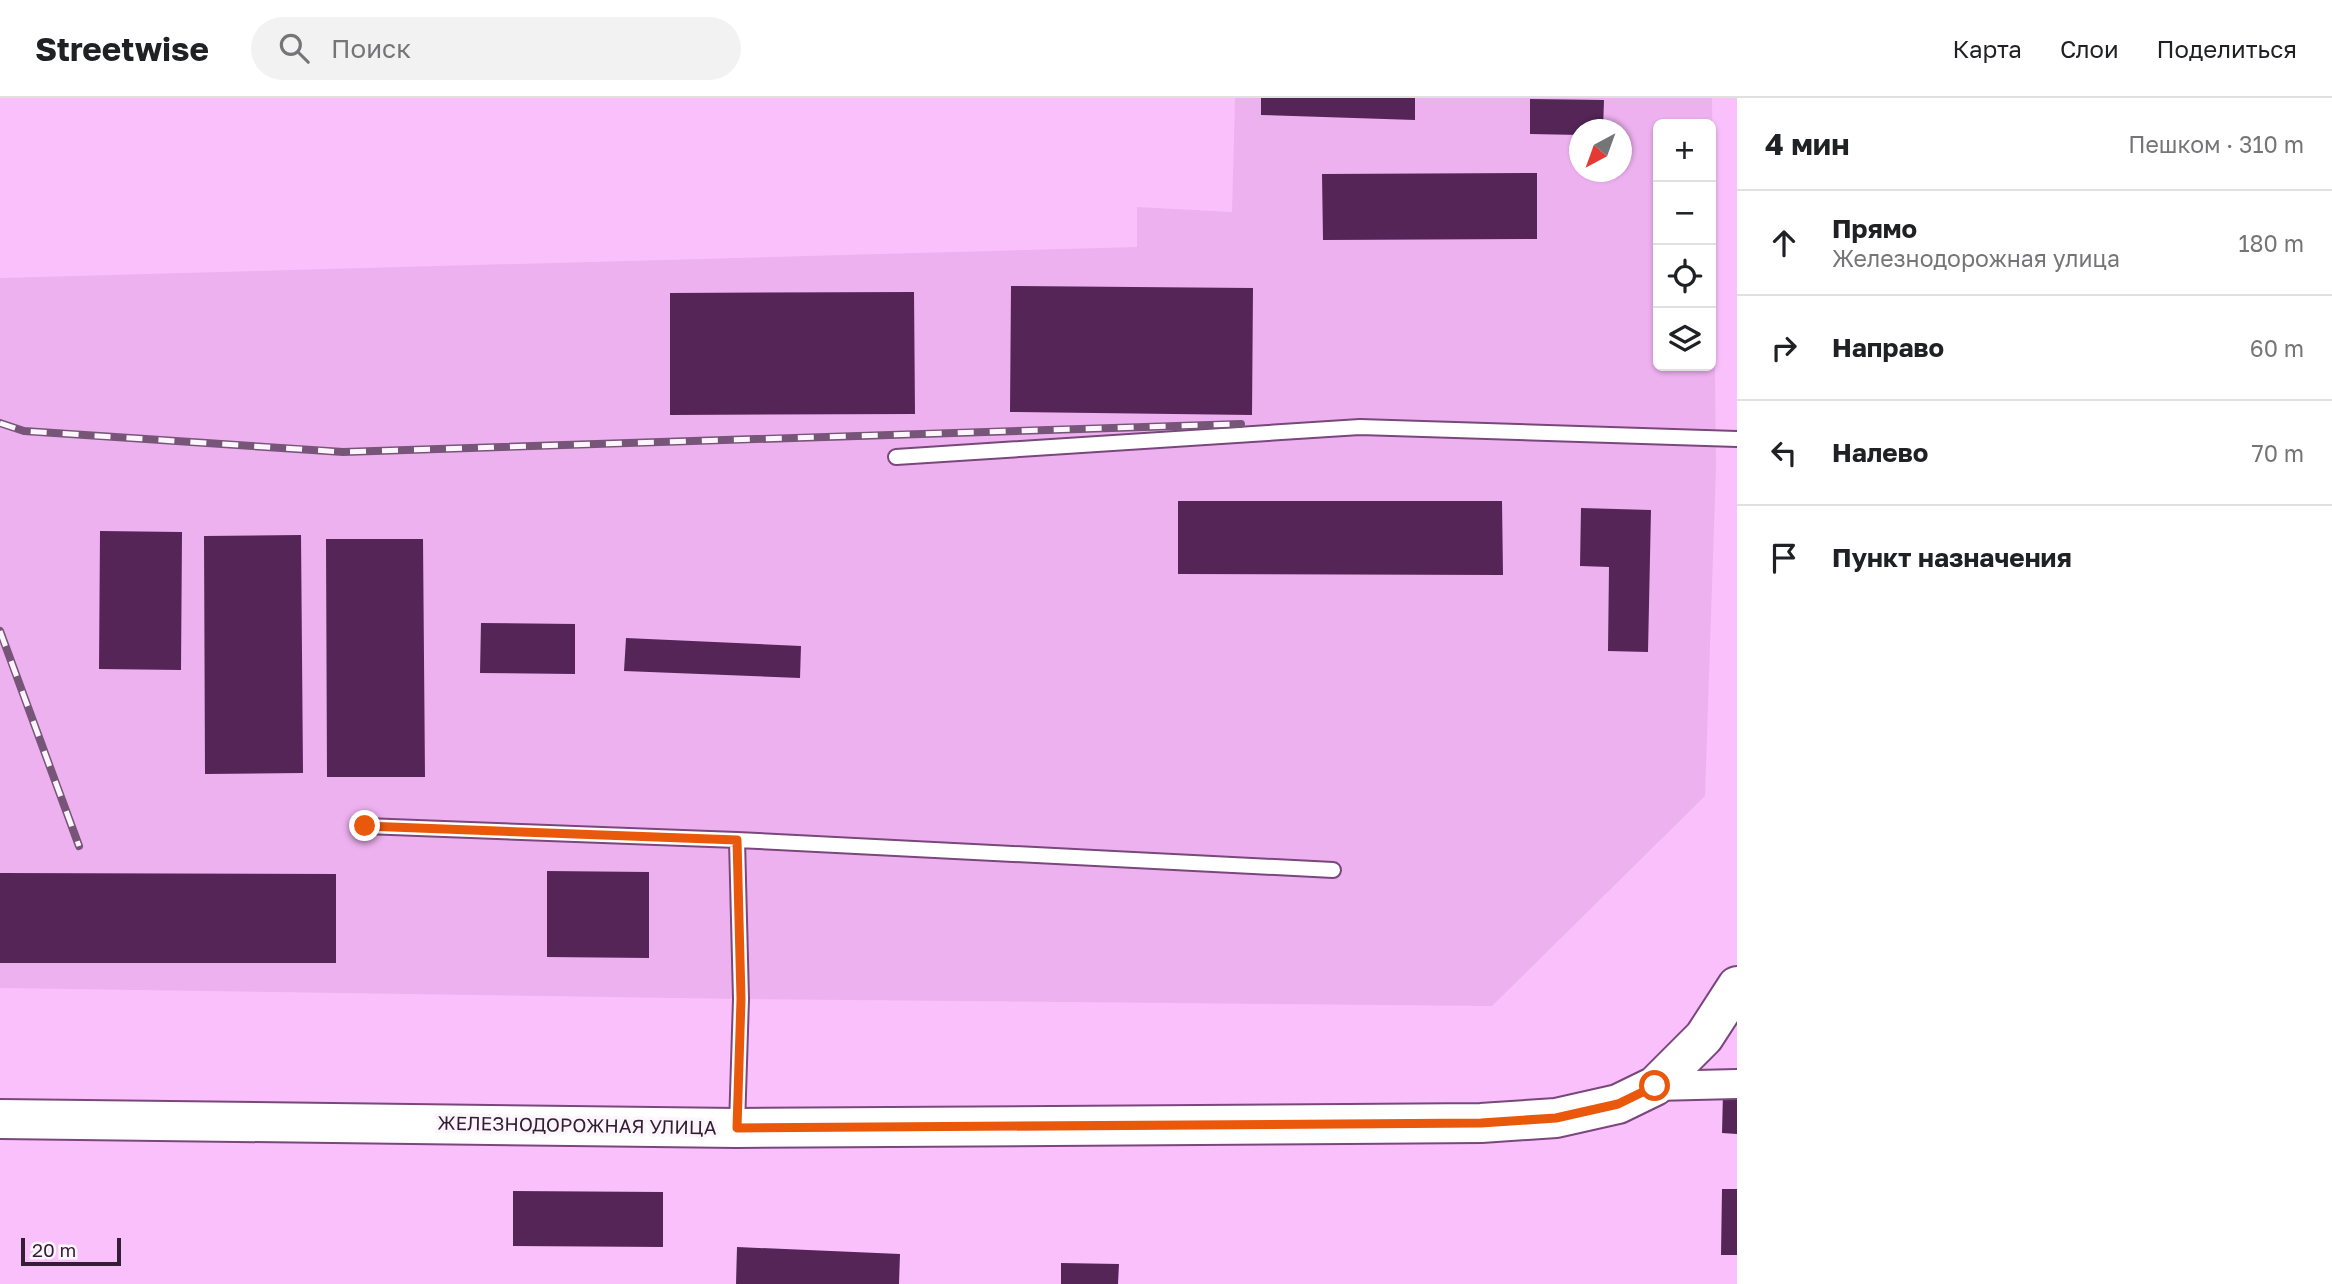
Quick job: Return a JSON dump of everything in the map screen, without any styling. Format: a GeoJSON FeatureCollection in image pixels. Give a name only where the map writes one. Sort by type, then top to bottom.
{"type":"FeatureCollection","features":[{"type":"Feature","properties":{"kind":"street"},"geometry":{"type":"LineString","coordinates":[[1655,1086],[1704,1037],[1737,986]]}},
{"type":"Feature","properties":{"kind":"street","name":"ЖЕЛЕЗНОДОРОЖНАЯ УЛИЦА"},"geometry":{"type":"LineString","coordinates":[[0,1119],[737,1128],[1481,1123],[1556,1118],[1618,1104],[1655,1086],[1737,1084]]}},
{"type":"Feature","properties":{"kind":"lane"},"geometry":{"type":"LineString","coordinates":[[896,457],[1360,427],[1737,439]]}},
{"type":"Feature","properties":{"kind":"lane"},"geometry":{"type":"LineString","coordinates":[[365,826],[737,840],[1333,870]]}},
{"type":"Feature","properties":{"kind":"lane"},"geometry":{"type":"LineString","coordinates":[[737,840],[741,999],[737,1128]]}},
{"type":"Feature","properties":{"kind":"shaded area"},"geometry":{"type":"Polygon","coordinates":[[[1235,98],[1712,98],[1712,119],[1653,119],[1653,371],[1715,371],[1716,467],[1705,796],[1492,1006],[0,988],[0,278],[1137,247],[1137,207],[1232,212],[1235,98]]]}},
{"type":"Feature","properties":{"kind":"building"},"geometry":{"type":"Polygon","coordinates":[[[1261,98],[1415,98],[1415,120],[1261,115],[1261,98]]]}},
{"type":"Feature","properties":{"kind":"building"},"geometry":{"type":"Polygon","coordinates":[[[1530,99],[1604,100],[1603,119],[1569,119],[1569,135],[1530,134],[1530,99]]]}},
{"type":"Feature","properties":{"kind":"building"},"geometry":{"type":"Polygon","coordinates":[[[1537,173],[1537,239],[1323,240],[1322,174],[1537,173]]]}},
{"type":"Feature","properties":{"kind":"building"},"geometry":{"type":"Polygon","coordinates":[[[1011,286],[1253,288],[1252,415],[1010,412],[1011,286]]]}},
{"type":"Feature","properties":{"kind":"building"},"geometry":{"type":"Polygon","coordinates":[[[914,292],[915,414],[670,415],[670,293],[914,292]]]}},
{"type":"Feature","properties":{"kind":"building"},"geometry":{"type":"Polygon","coordinates":[[[1178,501],[1502,501],[1503,575],[1178,574],[1178,501]]]}},
{"type":"Feature","properties":{"kind":"building"},"geometry":{"type":"Polygon","coordinates":[[[1581,508],[1651,510],[1648,652],[1608,651],[1609,567],[1580,566],[1581,508]]]}},
{"type":"Feature","properties":{"kind":"building"},"geometry":{"type":"Polygon","coordinates":[[[100,531],[182,532],[181,670],[99,669],[100,531]]]}},
{"type":"Feature","properties":{"kind":"building"},"geometry":{"type":"Polygon","coordinates":[[[301,535],[303,773],[205,774],[204,536],[301,535]]]}},
{"type":"Feature","properties":{"kind":"building"},"geometry":{"type":"Polygon","coordinates":[[[326,539],[423,539],[425,777],[327,777],[326,539]]]}},
{"type":"Feature","properties":{"kind":"building"},"geometry":{"type":"Polygon","coordinates":[[[481,623],[575,624],[575,674],[480,673],[481,623]]]}},
{"type":"Feature","properties":{"kind":"building"},"geometry":{"type":"Polygon","coordinates":[[[626,638],[801,646],[800,678],[624,671],[626,638]]]}},
{"type":"Feature","properties":{"kind":"building"},"geometry":{"type":"Polygon","coordinates":[[[547,871],[649,872],[649,958],[547,957],[547,871]]]}},
{"type":"Feature","properties":{"kind":"building"},"geometry":{"type":"Polygon","coordinates":[[[0,873],[336,874],[336,963],[0,963],[0,873]]]}},
{"type":"Feature","properties":{"kind":"building"},"geometry":{"type":"Polygon","coordinates":[[[1723,1092],[1737,1093],[1737,1134],[1722,1133],[1723,1092]]]}},
{"type":"Feature","properties":{"kind":"building"},"geometry":{"type":"Polygon","coordinates":[[[1722,1189],[1737,1189],[1737,1255],[1721,1255],[1722,1189]]]}},
{"type":"Feature","properties":{"kind":"building"},"geometry":{"type":"Polygon","coordinates":[[[513,1191],[663,1192],[663,1247],[513,1246],[513,1191]]]}},
{"type":"Feature","properties":{"kind":"building"},"geometry":{"type":"Polygon","coordinates":[[[737,1247],[900,1254],[899,1284],[736,1284],[737,1247]]]}},
{"type":"Feature","properties":{"kind":"building"},"geometry":{"type":"Polygon","coordinates":[[[1061,1263],[1119,1264],[1118,1284],[1061,1284],[1061,1263]]]}},
{"type":"Feature","properties":{"kind":"railway"},"geometry":{"type":"LineString","coordinates":[[0,423],[24,431],[343,452],[1241,424]]}},
{"type":"Feature","properties":{"kind":"railway"},"geometry":{"type":"LineString","coordinates":[[0,631],[79,846]]}},
{"type":"Feature","properties":{"kind":"route"},"geometry":{"type":"LineString","coordinates":[[365,826],[737,840],[741,999],[737,1128],[1481,1123],[1556,1118],[1618,1104],[1655,1086]]}}]}
